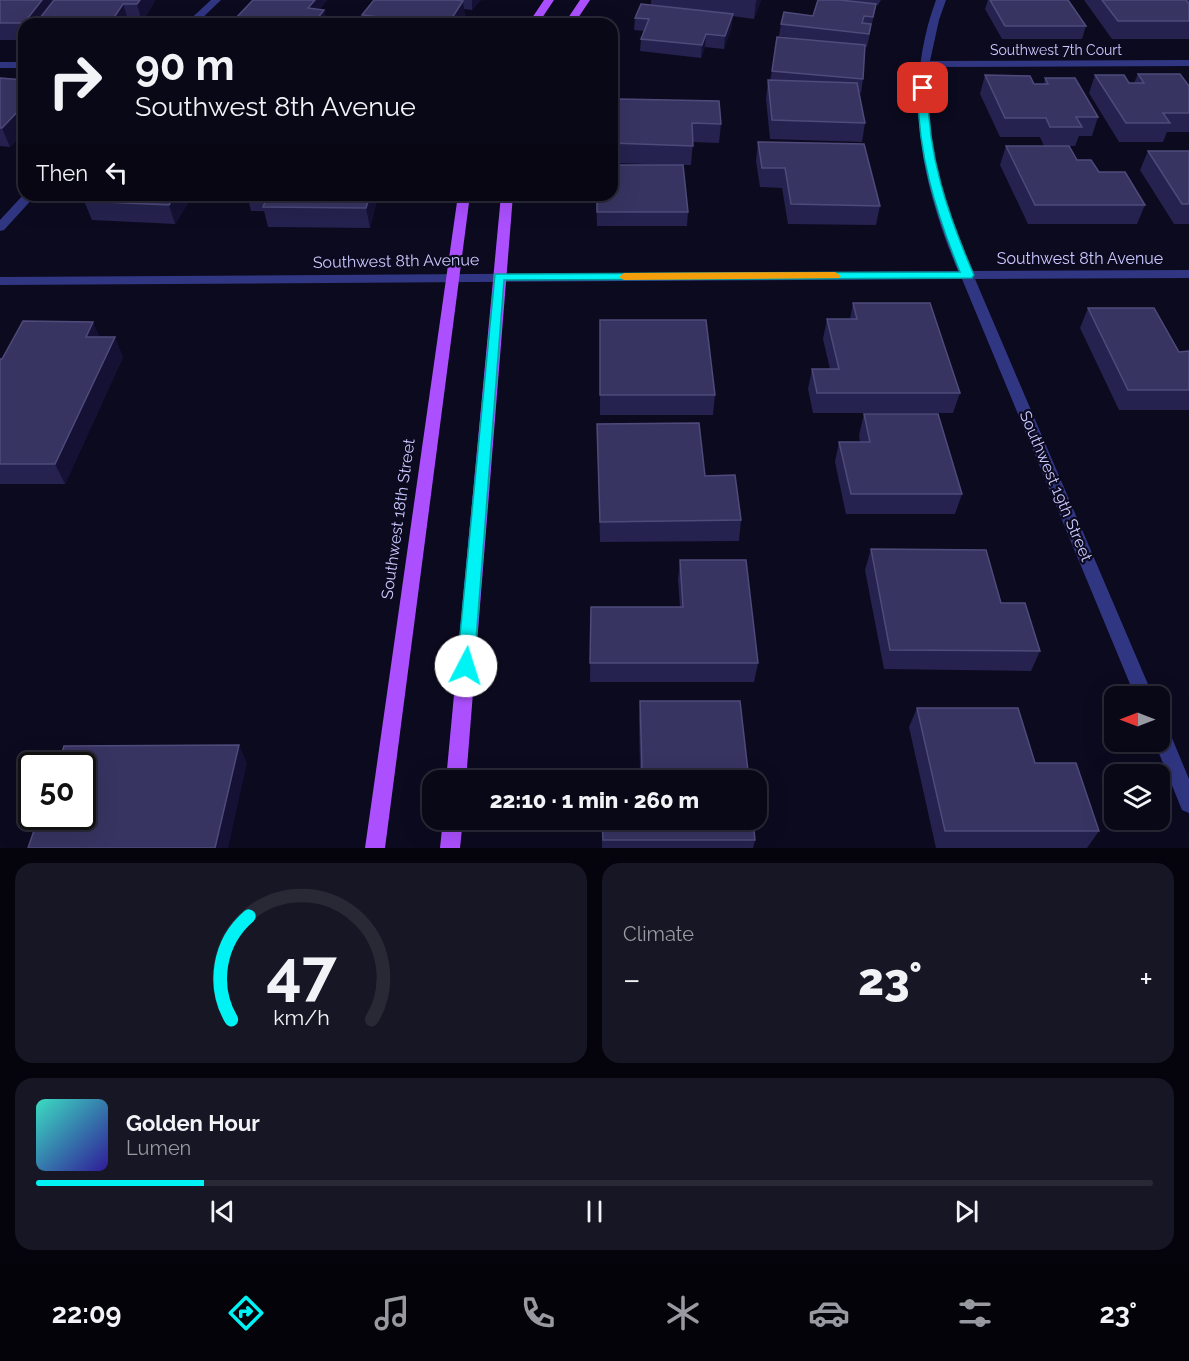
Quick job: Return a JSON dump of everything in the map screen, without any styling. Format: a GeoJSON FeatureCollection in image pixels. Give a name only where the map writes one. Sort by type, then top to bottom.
{"type":"FeatureCollection","features":[{"type":"Feature","properties":{"kind":"main road"},"geometry":{"type":"LineString","coordinates":[[537,18],[549,0]]}},
{"type":"Feature","properties":{"kind":"main road"},"geometry":{"type":"LineString","coordinates":[[573,18],[585,0]]}},
{"type":"Feature","properties":{"kind":"main road","name":"Southwest 18th Street"},"geometry":{"type":"LineString","coordinates":[[375,848],[463,201]]}},
{"type":"Feature","properties":{"kind":"main road"},"geometry":{"type":"LineString","coordinates":[[457,770],[506,201]]}},
{"type":"Feature","properties":{"kind":"main road"},"geometry":{"type":"LineString","coordinates":[[450,848],[452,830]]}},
{"type":"Feature","properties":{"kind":"street"},"geometry":{"type":"LineString","coordinates":[[196,18],[216,0]]}},
{"type":"Feature","properties":{"kind":"street","name":"Southwest 19th Street"},"geometry":{"type":"LineString","coordinates":[[941,0],[932,21],[923,64],[923,111],[930,166],[951,235],[1140,686]]}},
{"type":"Feature","properties":{"kind":"street","name":"Southwest 7th Court"},"geometry":{"type":"LineString","coordinates":[[923,64],[1189,63]]}},
{"type":"Feature","properties":{"kind":"street"},"geometry":{"type":"LineString","coordinates":[[0,65],[18,65]]}},
{"type":"Feature","properties":{"kind":"street"},"geometry":{"type":"LineString","coordinates":[[0,227],[24,201]]}},
{"type":"Feature","properties":{"kind":"street","name":"Southwest 8th Avenue"},"geometry":{"type":"LineString","coordinates":[[0,281],[452,276],[1189,274]]}},
{"type":"Feature","properties":{"kind":"street"},"geometry":{"type":"LineString","coordinates":[[1168,752],[1189,803]]}},
{"type":"Feature","properties":{"kind":"building"},"geometry":{"type":"Polygon","coordinates":[[[0,0],[42,0],[28,18],[18,18],[18,23],[0,23],[0,0]]]}},
{"type":"Feature","properties":{"kind":"building"},"geometry":{"type":"Polygon","coordinates":[[[54,0],[140,0],[137,4],[123,4],[114,18],[40,18],[54,0]]]}},
{"type":"Feature","properties":{"kind":"building"},"geometry":{"type":"Polygon","coordinates":[[[253,0],[315,0],[308,8],[324,10],[318,18],[236,18],[253,0]]]}},
{"type":"Feature","properties":{"kind":"building"},"geometry":{"type":"Polygon","coordinates":[[[374,0],[463,1],[452,18],[378,18],[362,15],[374,0]]]}},
{"type":"Feature","properties":{"kind":"building"},"geometry":{"type":"Polygon","coordinates":[[[818,0],[876,4],[873,17],[864,16],[862,23],[871,24],[869,34],[781,24],[784,12],[813,16],[818,0]]]}},
{"type":"Feature","properties":{"kind":"building"},"geometry":{"type":"Polygon","coordinates":[[[990,0],[1068,0],[1086,26],[1005,26],[990,0]]]}},
{"type":"Feature","properties":{"kind":"building"},"geometry":{"type":"Polygon","coordinates":[[[1102,0],[1186,0],[1189,4],[1189,21],[1118,21],[1102,0]]]}},
{"type":"Feature","properties":{"kind":"building"},"geometry":{"type":"Polygon","coordinates":[[[641,4],[733,14],[725,36],[706,34],[702,45],[641,39],[649,19],[635,18],[641,4]]]}},
{"type":"Feature","properties":{"kind":"building"},"geometry":{"type":"Polygon","coordinates":[[[777,37],[865,45],[863,79],[772,71],[777,37]]]}},
{"type":"Feature","properties":{"kind":"building"},"geometry":{"type":"Polygon","coordinates":[[[1138,74],[1180,74],[1189,86],[1189,113],[1163,113],[1170,123],[1126,123],[1095,75],[1124,75],[1129,83],[1144,83],[1138,74]]]}},
{"type":"Feature","properties":{"kind":"building"},"geometry":{"type":"Polygon","coordinates":[[[985,75],[1030,76],[1034,84],[1048,84],[1045,78],[1075,78],[1098,117],[1076,117],[1082,127],[1050,127],[1046,118],[1005,118],[985,75]]]}},
{"type":"Feature","properties":{"kind":"building"},"geometry":{"type":"Polygon","coordinates":[[[0,78],[18,80],[18,111],[0,128],[0,78]]]}},
{"type":"Feature","properties":{"kind":"building"},"geometry":{"type":"Polygon","coordinates":[[[768,80],[857,83],[865,123],[772,120],[768,80]]]}},
{"type":"Feature","properties":{"kind":"building"},"geometry":{"type":"Polygon","coordinates":[[[619,99],[719,101],[721,124],[692,123],[693,146],[618,143],[619,99]]]}},
{"type":"Feature","properties":{"kind":"building"},"geometry":{"type":"Polygon","coordinates":[[[758,142],[864,144],[880,206],[791,204],[785,168],[762,168],[758,142]]]}},
{"type":"Feature","properties":{"kind":"building"},"geometry":{"type":"Polygon","coordinates":[[[1006,146],[1069,146],[1077,160],[1091,160],[1099,172],[1125,172],[1145,205],[1035,205],[1006,146]]]}},
{"type":"Feature","properties":{"kind":"building"},"geometry":{"type":"Polygon","coordinates":[[[1148,151],[1189,151],[1189,204],[1182,204],[1148,151]]]}},
{"type":"Feature","properties":{"kind":"building"},"geometry":{"type":"Polygon","coordinates":[[[618,165],[683,165],[688,212],[597,212],[597,201],[618,201],[618,165]]]}},
{"type":"Feature","properties":{"kind":"building"},"geometry":{"type":"Polygon","coordinates":[[[84,201],[171,201],[169,205],[84,201]]]}},
{"type":"Feature","properties":{"kind":"building"},"geometry":{"type":"Polygon","coordinates":[[[266,201],[368,201],[366,208],[263,207],[266,201]]]}},
{"type":"Feature","properties":{"kind":"building"},"geometry":{"type":"Polygon","coordinates":[[[853,303],[930,303],[960,393],[817,393],[812,369],[839,369],[827,319],[857,319],[853,303]]]}},
{"type":"Feature","properties":{"kind":"building"},"geometry":{"type":"Polygon","coordinates":[[[1088,308],[1154,308],[1179,352],[1189,351],[1189,390],[1128,390],[1088,308]]]}},
{"type":"Feature","properties":{"kind":"building"},"geometry":{"type":"Polygon","coordinates":[[[600,320],[706,320],[715,395],[600,395],[600,320]]]}},
{"type":"Feature","properties":{"kind":"building"},"geometry":{"type":"Polygon","coordinates":[[[23,321],[93,322],[86,337],[115,337],[55,464],[0,464],[0,359],[23,321]]]}},
{"type":"Feature","properties":{"kind":"building"},"geometry":{"type":"Polygon","coordinates":[[[864,414],[938,414],[962,494],[851,494],[839,442],[870,442],[864,414]]]}},
{"type":"Feature","properties":{"kind":"building"},"geometry":{"type":"Polygon","coordinates":[[[699,423],[705,476],[735,475],[741,520],[600,522],[597,424],[699,423]]]}},
{"type":"Feature","properties":{"kind":"building"},"geometry":{"type":"Polygon","coordinates":[[[871,549],[986,550],[1001,603],[1025,603],[1040,651],[890,650],[871,549]]]}},
{"type":"Feature","properties":{"kind":"building"},"geometry":{"type":"Polygon","coordinates":[[[680,560],[746,560],[758,663],[590,663],[591,607],[683,607],[680,560]]]}},
{"type":"Feature","properties":{"kind":"building"},"geometry":{"type":"Polygon","coordinates":[[[640,701],[740,701],[748,770],[602,770],[642,769],[640,701]]]}},
{"type":"Feature","properties":{"kind":"building"},"geometry":{"type":"Polygon","coordinates":[[[917,708],[1018,708],[1035,763],[1076,763],[1099,831],[945,831],[917,708]]]}},
{"type":"Feature","properties":{"kind":"building"},"geometry":{"type":"Polygon","coordinates":[[[239,745],[215,848],[28,848],[34,830],[96,830],[96,752],[62,752],[64,746],[239,745]]]}},
{"type":"Feature","properties":{"kind":"building"},"geometry":{"type":"Polygon","coordinates":[[[603,830],[754,830],[755,840],[603,840],[603,830]]]}},
{"type":"Feature","properties":{"kind":"slow traffic"},"geometry":{"type":"LineString","coordinates":[[624,277],[835,276]]}},
{"type":"Feature","properties":{"kind":"route"},"geometry":{"type":"LineString","coordinates":[[466,666],[499,277],[968,275],[951,235],[930,166],[923,111],[923,88]]}}]}
